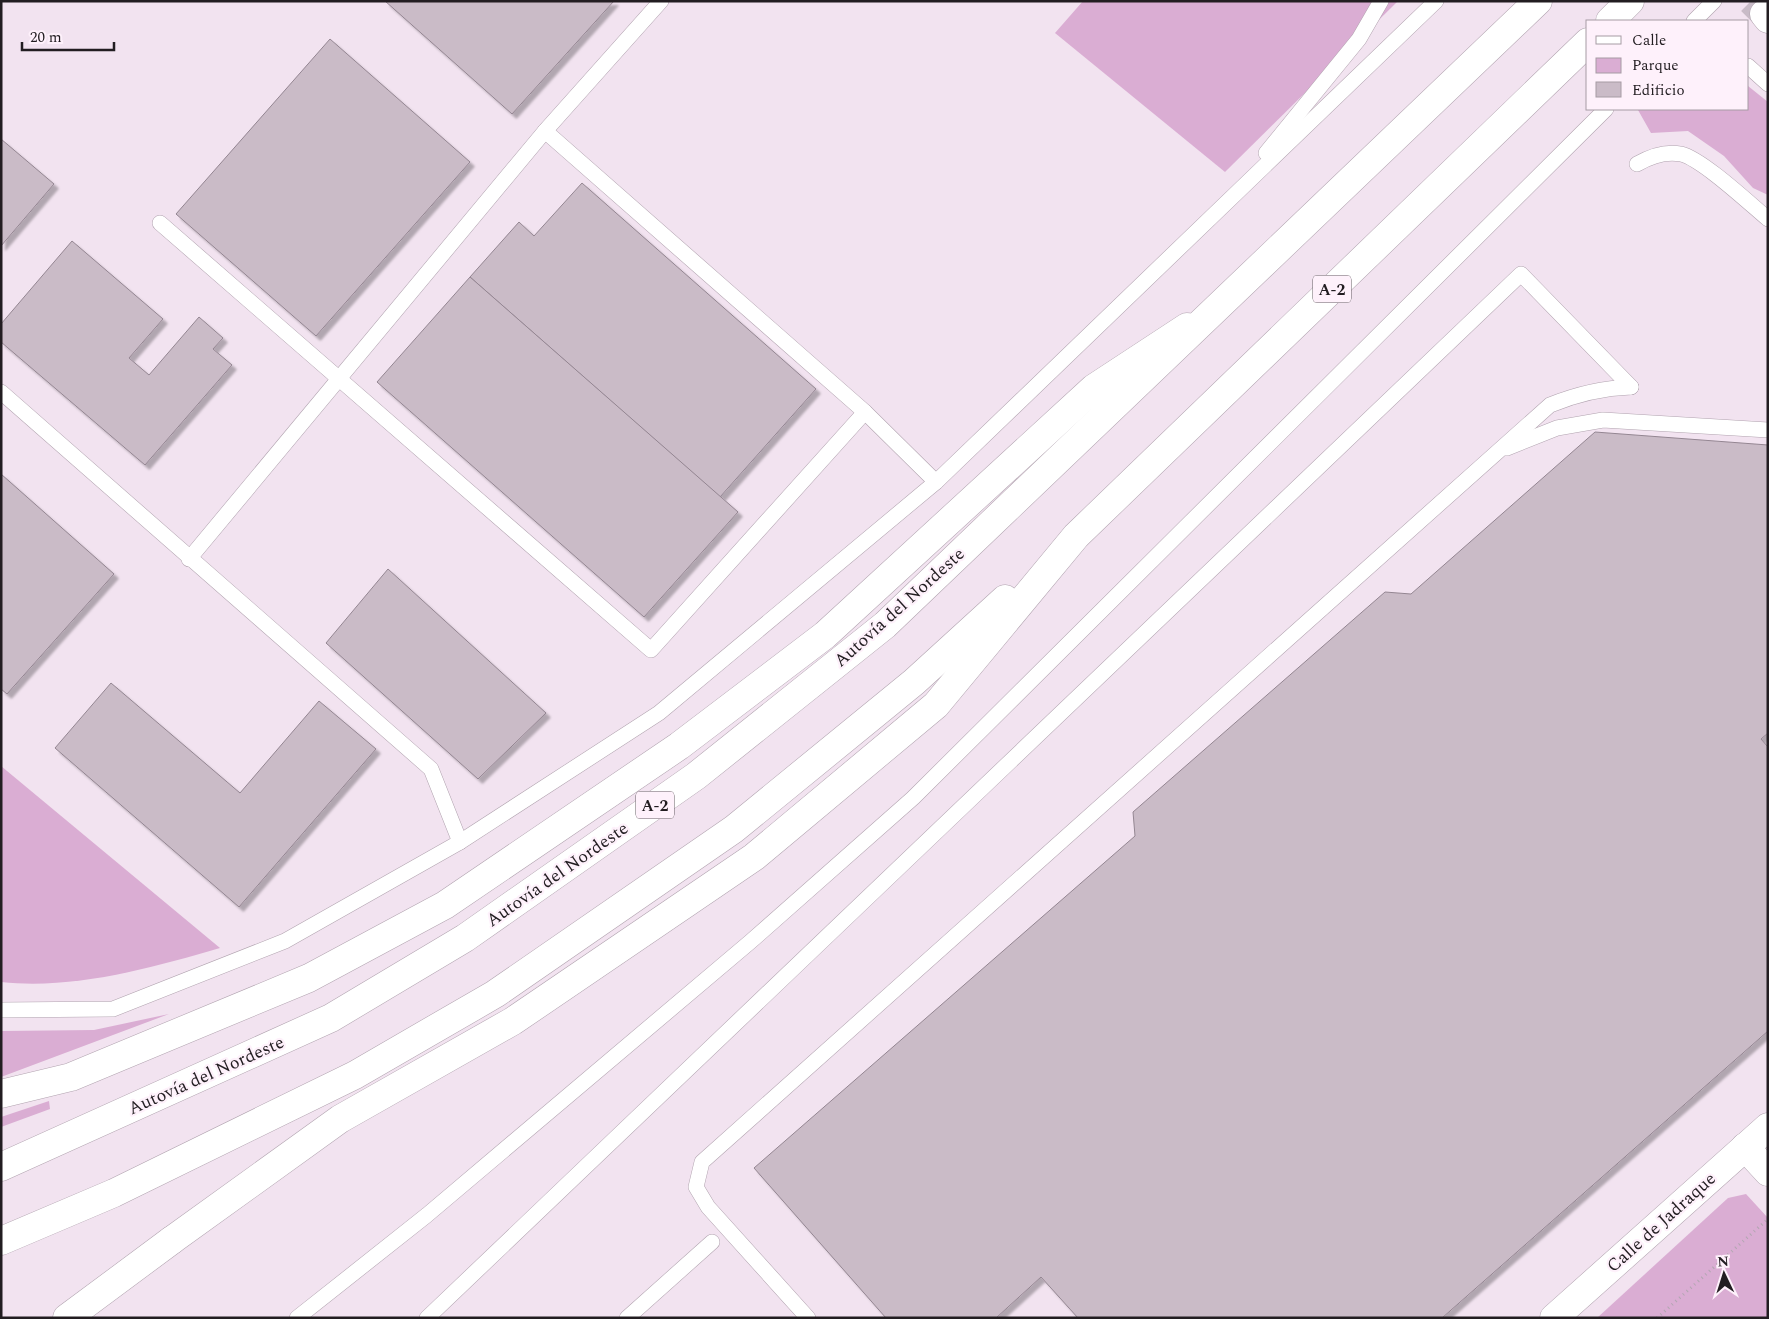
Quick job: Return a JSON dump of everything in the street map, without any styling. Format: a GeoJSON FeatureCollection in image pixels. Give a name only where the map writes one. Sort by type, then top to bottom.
{"type":"FeatureCollection","features":[{"type":"Feature","properties":{"kind":"main road","name":"A-2"},"geometry":{"type":"LineString","coordinates":[[1215,308],[1538,1]]}},
{"type":"Feature","properties":{"kind":"main road"},"geometry":{"type":"LineString","coordinates":[[1611,20],[1630,1]]}},
{"type":"Feature","properties":{"kind":"main road","name":"A-2"},"geometry":{"type":"LineString","coordinates":[[1,1241],[114,1193],[354,1075],[495,994],[734,829],[914,682],[1076,536],[1586,44]]}},
{"type":"Feature","properties":{"kind":"main road"},"geometry":{"type":"LineString","coordinates":[[1,1094],[71,1077],[309,978],[445,905],[679,746],[825,635],[1094,388],[1215,308]]}},
{"type":"Feature","properties":{"kind":"main road","name":"Autovía del Nordeste"},"geometry":{"type":"LineString","coordinates":[[1,1167],[331,1018],[465,938],[668,796],[696,776],[885,625],[1215,308]]}},
{"type":"Feature","properties":{"kind":"main road"},"geometry":{"type":"LineString","coordinates":[[67,1318],[340,1120],[513,1021],[754,857],[936,705],[1076,536]]}},
{"type":"Feature","properties":{"kind":"main road","name":"Calle de Jadraque"},"geometry":{"type":"LineString","coordinates":[[1554,1318],[1768,1127]]}},
{"type":"Feature","properties":{"kind":"main road"},"geometry":{"type":"LineString","coordinates":[[1745,1147],[1768,1172]]}},
{"type":"Feature","properties":{"kind":"lane"},"geometry":{"type":"LineString","coordinates":[[189,559],[545,130],[661,1]]}},
{"type":"Feature","properties":{"kind":"lane"},"geometry":{"type":"LineString","coordinates":[[1221,207],[1359,39],[1381,1]]}},
{"type":"Feature","properties":{"kind":"lane"},"geometry":{"type":"LineString","coordinates":[[1,1010],[113,1009],[285,940],[460,842],[659,713],[936,482],[1436,1]]}},
{"type":"Feature","properties":{"kind":"lane"},"geometry":{"type":"LineString","coordinates":[[1695,20],[1714,1]]}},
{"type":"Feature","properties":{"kind":"lane"},"geometry":{"type":"LineString","coordinates":[[1749,67],[1768,84]]}},
{"type":"Feature","properties":{"kind":"lane"},"geometry":{"type":"LineString","coordinates":[[297,1318],[427,1215],[750,942],[913,798],[1605,110]]}},
{"type":"Feature","properties":{"kind":"lane"},"geometry":{"type":"LineString","coordinates":[[545,130],[866,412],[936,482]]}},
{"type":"Feature","properties":{"kind":"lane"},"geometry":{"type":"LineString","coordinates":[[1636,164],[1652,156],[1681,154],[1707,168],[1768,219]]}},
{"type":"Feature","properties":{"kind":"lane"},"geometry":{"type":"LineString","coordinates":[[160,223],[652,650],[866,412]]}},
{"type":"Feature","properties":{"kind":"lane"},"geometry":{"type":"LineString","coordinates":[[427,1318],[1521,274],[1631,387],[1601,388],[1574,395],[1550,405],[702,1162],[696,1187],[708,1207],[808,1318]]}},
{"type":"Feature","properties":{"kind":"lane"},"geometry":{"type":"LineString","coordinates":[[1,392],[189,559],[431,769],[446,802],[460,842]]}},
{"type":"Feature","properties":{"kind":"lane"},"geometry":{"type":"LineString","coordinates":[[1496,452],[1557,428],[1603,420],[1768,430]]}},
{"type":"Feature","properties":{"kind":"lane"},"geometry":{"type":"LineString","coordinates":[[627,1318],[712,1242]]}},
{"type":"Feature","properties":{"kind":"path"},"geometry":{"type":"LineString","coordinates":[[1656,1318],[1768,1219]]}},
{"type":"Feature","properties":{"kind":"green space"},"geometry":{"type":"Polygon","coordinates":[[[1083,1],[1398,1],[1225,172],[1055,33],[1083,1]]]}},
{"type":"Feature","properties":{"kind":"green space"},"geometry":{"type":"Polygon","coordinates":[[[1749,87],[1768,102],[1768,195],[1753,188],[1724,156],[1688,131],[1651,133],[1638,110],[1749,110],[1749,87]]]}},
{"type":"Feature","properties":{"kind":"green space"},"geometry":{"type":"Polygon","coordinates":[[[1,766],[220,948],[112,976],[56,983],[1,982],[1,766]]]}},
{"type":"Feature","properties":{"kind":"green space"},"geometry":{"type":"Polygon","coordinates":[[[169,1014],[1,1077],[1,1031],[94,1030],[169,1014]]]}},
{"type":"Feature","properties":{"kind":"green space"},"geometry":{"type":"Polygon","coordinates":[[[49,1101],[50,1109],[1,1127],[1,1117],[49,1101]]]}},
{"type":"Feature","properties":{"kind":"green space"},"geometry":{"type":"Polygon","coordinates":[[[1746,1194],[1768,1218],[1768,1318],[1597,1318],[1728,1198],[1746,1194]]]}},
{"type":"Feature","properties":{"kind":"building"},"geometry":{"type":"Polygon","coordinates":[[[385,1],[614,1],[512,114],[385,1]]]}},
{"type":"Feature","properties":{"kind":"building"},"geometry":{"type":"Polygon","coordinates":[[[330,39],[470,162],[316,336],[176,214],[330,39]]]}},
{"type":"Feature","properties":{"kind":"building"},"geometry":{"type":"Polygon","coordinates":[[[1,139],[54,184],[1,246],[1,139]]]}},
{"type":"Feature","properties":{"kind":"building"},"geometry":{"type":"Polygon","coordinates":[[[582,183],[816,389],[720,497],[470,277],[519,222],[534,236],[582,183]]]}},
{"type":"Feature","properties":{"kind":"building"},"geometry":{"type":"Polygon","coordinates":[[[72,241],[163,319],[129,358],[149,375],[199,317],[223,338],[213,349],[232,365],[145,465],[1,342],[1,324],[72,241]]]}},
{"type":"Feature","properties":{"kind":"building"},"geometry":{"type":"Polygon","coordinates":[[[470,277],[738,512],[644,617],[377,382],[470,277]]]}},
{"type":"Feature","properties":{"kind":"building"},"geometry":{"type":"Polygon","coordinates":[[[1595,432],[1768,445],[1768,733],[1761,739],[1768,747],[1768,1031],[1442,1318],[1078,1318],[1041,1277],[996,1318],[886,1318],[754,1168],[1135,836],[1133,812],[1385,592],[1411,594],[1595,432]]]}},
{"type":"Feature","properties":{"kind":"building"},"geometry":{"type":"Polygon","coordinates":[[[1,474],[114,574],[7,694],[1,689],[1,474]]]}},
{"type":"Feature","properties":{"kind":"building"},"geometry":{"type":"Polygon","coordinates":[[[388,569],[546,713],[478,779],[326,643],[388,569]]]}},
{"type":"Feature","properties":{"kind":"building"},"geometry":{"type":"Polygon","coordinates":[[[111,683],[240,793],[319,701],[376,749],[239,907],[55,748],[111,683]]]}},
{"type":"Feature","properties":{"kind":"tunnel"},"geometry":{"type":"LineString","coordinates":[[1751,1],[1764,14]]}}]}
